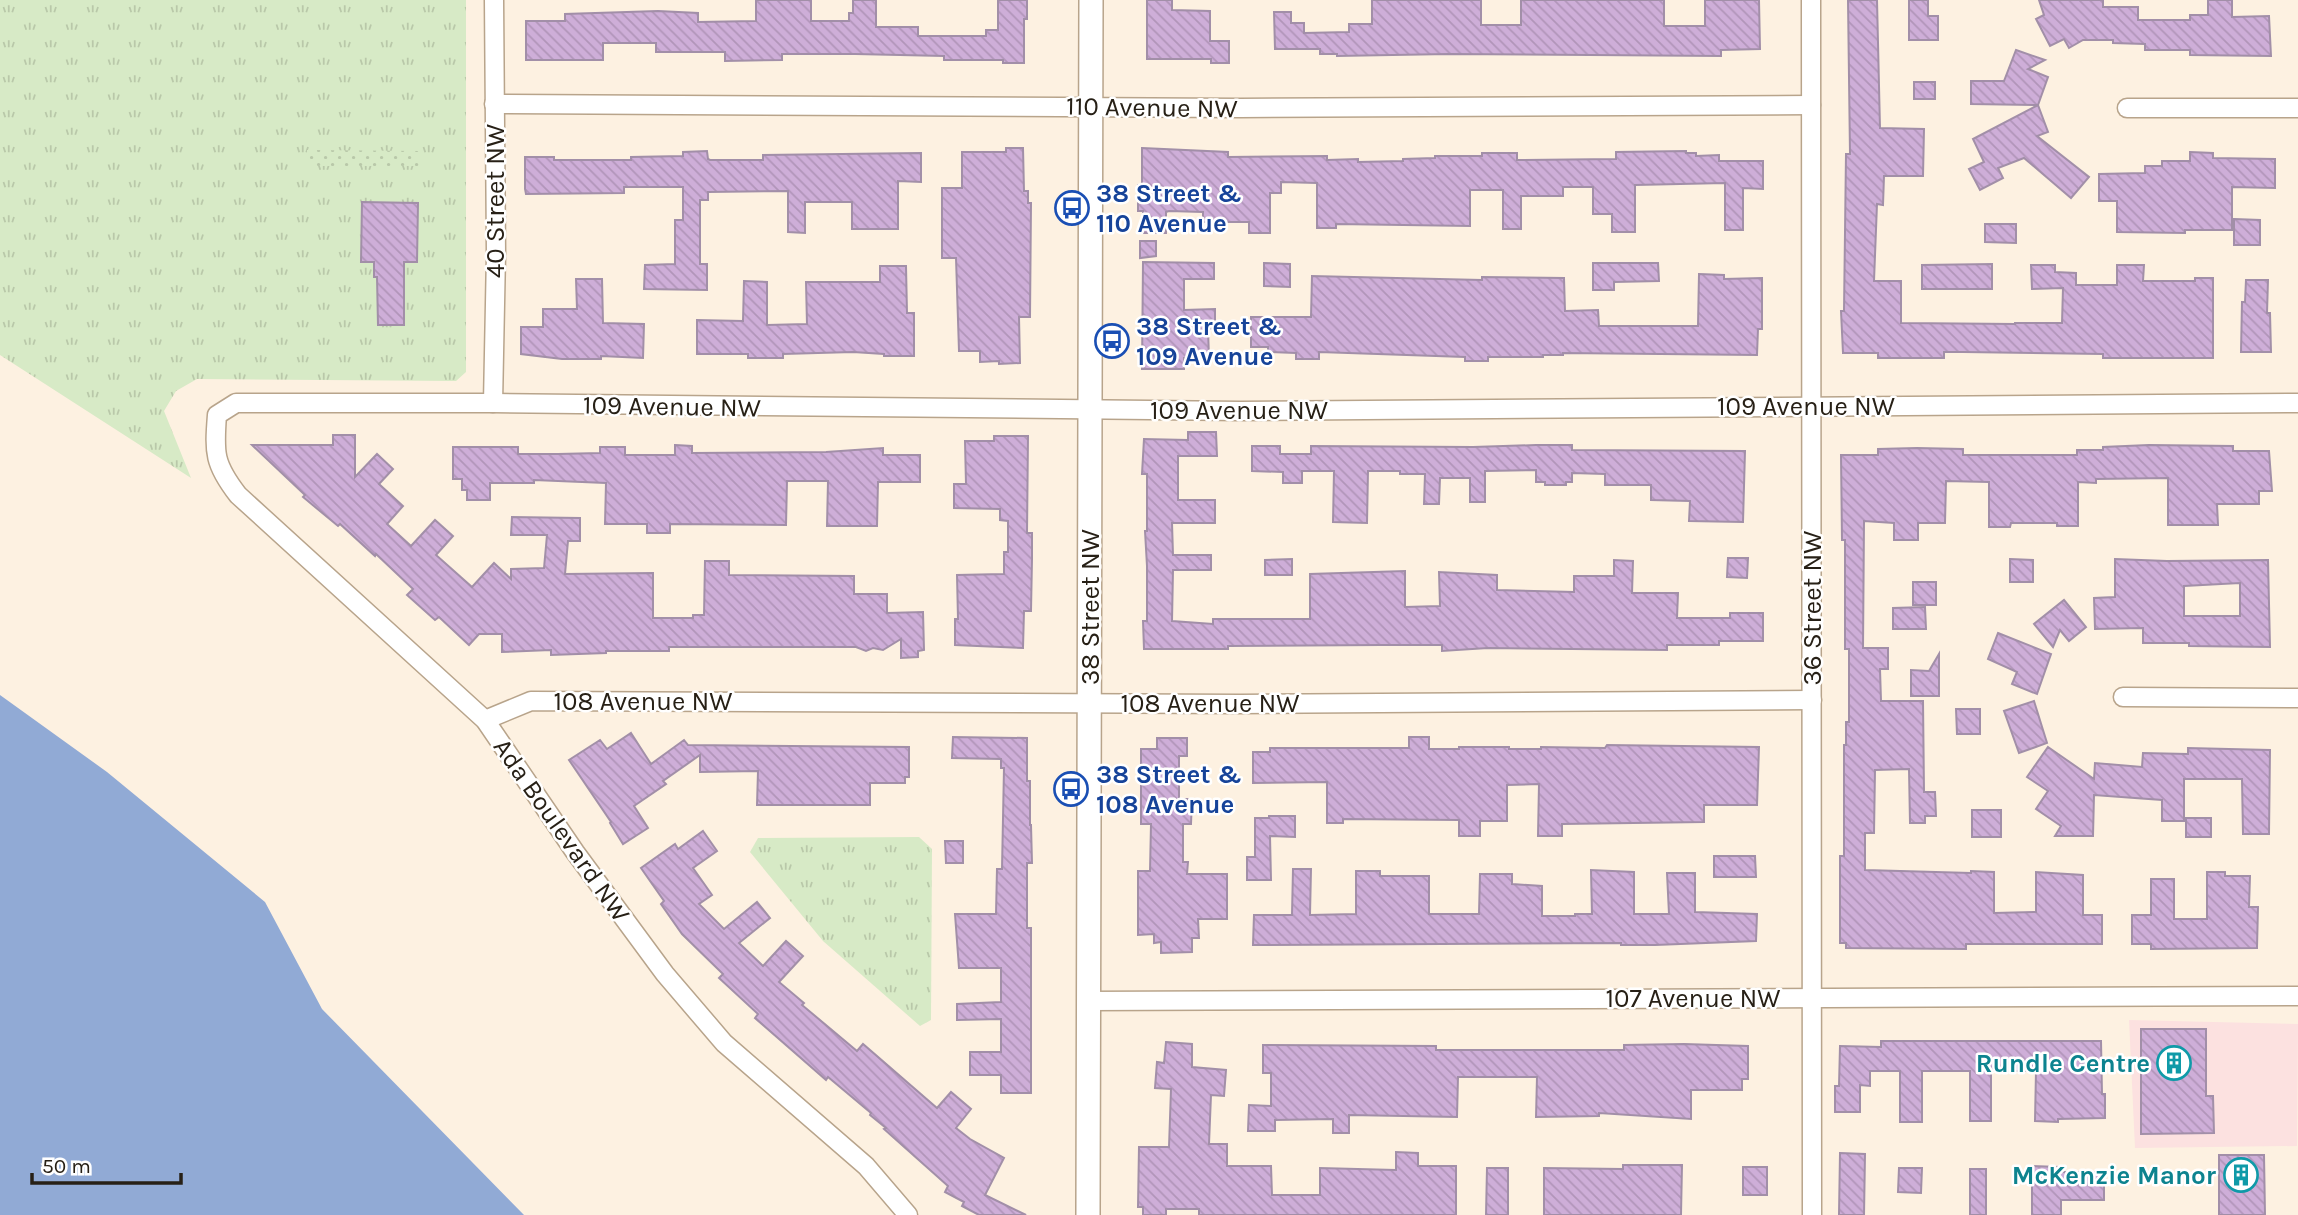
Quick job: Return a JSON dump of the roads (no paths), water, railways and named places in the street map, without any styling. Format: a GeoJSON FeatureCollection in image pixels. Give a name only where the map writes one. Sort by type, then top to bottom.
{"type":"FeatureCollection","features":[{"type":"Feature","properties":{"kind":"street","name":"40 Street NW"},"geometry":{"type":"LineString","coordinates":[[493,403],[496,254],[494,0]]}},
{"type":"Feature","properties":{"kind":"street","name":"38 Street NW"},"geometry":{"type":"LineString","coordinates":[[1088,1215],[1091,0]]}},
{"type":"Feature","properties":{"kind":"street","name":"36 Street NW"},"geometry":{"type":"LineString","coordinates":[[1811,0],[1812,1215]]}},
{"type":"Feature","properties":{"kind":"street","name":"110 Avenue NW"},"geometry":{"type":"LineString","coordinates":[[494,104],[1240,108],[1811,105]]}},
{"type":"Feature","properties":{"kind":"street"},"geometry":{"type":"LineString","coordinates":[[2127,108],[2298,108]]}},
{"type":"Feature","properties":{"kind":"street","name":"109 Avenue NW"},"geometry":{"type":"LineString","coordinates":[[215,449],[217,415],[236,403],[493,403],[1091,410],[2298,403]]}},
{"type":"Feature","properties":{"kind":"street","name":"Ada Boulevard NW"},"geometry":{"type":"LineString","coordinates":[[215,449],[222,473],[238,495],[485,720],[575,852],[665,974],[724,1043],[866,1166],[908,1215]]}},
{"type":"Feature","properties":{"kind":"street"},"geometry":{"type":"LineString","coordinates":[[2123,697],[2298,698]]}},
{"type":"Feature","properties":{"kind":"street","name":"108 Avenue NW"},"geometry":{"type":"LineString","coordinates":[[485,720],[531,701],[1240,704],[1812,700]]}},
{"type":"Feature","properties":{"kind":"street","name":"107 Avenue NW"},"geometry":{"type":"LineString","coordinates":[[1089,1001],[2298,996]]}},
{"type":"Feature","properties":{"kind":"water"},"geometry":{"type":"Polygon","coordinates":[[[0,695],[107,772],[265,902],[322,1009],[524,1215],[0,1215],[0,695]]]}},
{"type":"Feature","properties":{"kind":"place","name":"38 Street & 110 Avenue"},"geometry":{"type":"Point","coordinates":[1072,208]}},
{"type":"Feature","properties":{"kind":"place","name":"38 Street & 109 Avenue"},"geometry":{"type":"Point","coordinates":[1112,341]}},
{"type":"Feature","properties":{"kind":"place","name":"38 Street & 108 Avenue"},"geometry":{"type":"Point","coordinates":[1071,789]}},
{"type":"Feature","properties":{"kind":"place","name":"Rundle Centre"},"geometry":{"type":"Point","coordinates":[2174,1063]}},
{"type":"Feature","properties":{"kind":"place","name":"McKenzie Manor"},"geometry":{"type":"Point","coordinates":[2241,1175]}}]}
